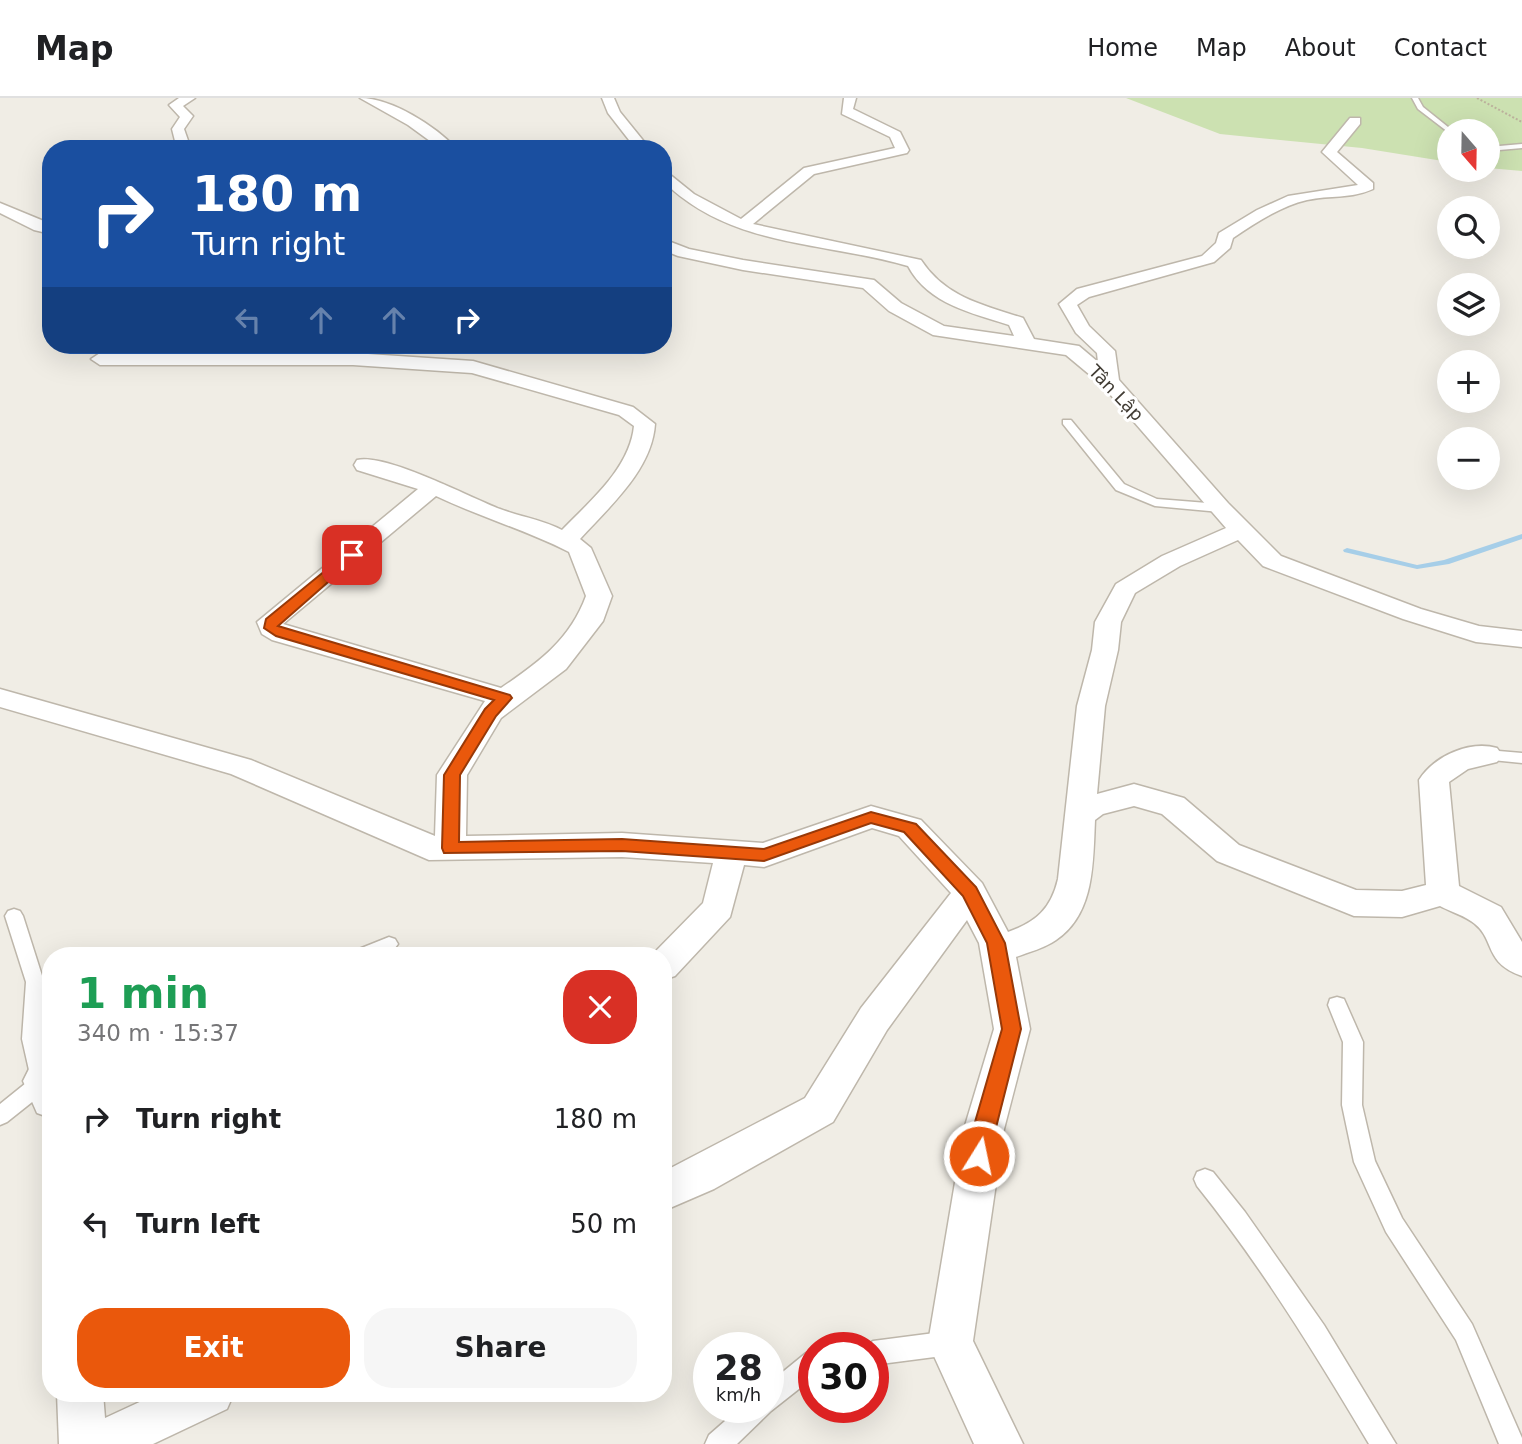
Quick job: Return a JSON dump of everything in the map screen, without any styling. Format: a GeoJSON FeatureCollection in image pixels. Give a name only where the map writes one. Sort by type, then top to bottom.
{"type":"FeatureCollection","features":[{"type":"Feature","properties":{"kind":"street"},"geometry":{"type":"LineString","coordinates":[[181,140],[178,129],[187,116],[175,106],[190,98]]}},
{"type":"Feature","properties":{"kind":"street"},"geometry":{"type":"LineString","coordinates":[[366,98],[414,121],[438,140]]}},
{"type":"Feature","properties":{"kind":"street"},"geometry":{"type":"LineString","coordinates":[[608,98],[614,113],[636,140]]}},
{"type":"Feature","properties":{"kind":"street"},"geometry":{"type":"LineString","coordinates":[[741,226],[809,171],[894,154],[902,150],[895,135],[846,111],[850,98]]}},
{"type":"Feature","properties":{"kind":"street"},"geometry":{"type":"LineString","coordinates":[[1109,381],[1107,351],[1082,329],[1068,303],[1083,293],[1208,259],[1224,245],[1224,236],[1249,219],[1304,196],[1360,191],[1368,186],[1329,152],[1355,121]]}},
{"type":"Feature","properties":{"kind":"street"},"geometry":{"type":"LineString","coordinates":[[672,182],[699,207],[741,226],[915,262],[923,278],[954,301],[1017,322],[1026,342]]}},
{"type":"Feature","properties":{"kind":"street"},"geometry":{"type":"LineString","coordinates":[[0,207],[42,228]]}},
{"type":"Feature","properties":{"kind":"street","name":"Tân Lập"},"geometry":{"type":"LineString","coordinates":[[672,248],[684,253],[743,265],[868,284],[895,307],[939,331],[974,339],[1026,342],[1072,351],[1109,381],[1220,508],[1272,561],[1476,634],[1522,639]]}},
{"type":"Feature","properties":{"kind":"street"},"geometry":{"type":"LineString","coordinates":[[100,359],[353,359],[460,366],[499,372],[626,411],[645,424],[646,433],[631,465],[565,541]]}},
{"type":"Feature","properties":{"kind":"street"},"geometry":{"type":"LineString","coordinates":[[365,466],[434,487],[492,514],[546,531],[579,548],[598,596],[590,621],[556,663],[505,698],[490,712],[452,775],[450,848]]}},
{"type":"Feature","properties":{"kind":"street"},"geometry":{"type":"LineString","coordinates":[[434,487],[271,622],[271,628],[281,634],[505,698]]}},
{"type":"Feature","properties":{"kind":"street"},"geometry":{"type":"LineString","coordinates":[[998,950],[1044,931],[1066,910],[1076,873],[1091,706],[1105,650],[1108,622],[1125,589],[1171,561],[1240,530]]}},
{"type":"Feature","properties":{"kind":"street"},"geometry":{"type":"LineString","coordinates":[[0,698],[241,766],[429,848],[622,845],[764,855],[871,817],[910,828],[970,892],[998,950],[1012,1029],[984,1129],[950,1343],[999,1444]]}},
{"type":"Feature","properties":{"kind":"street"},"geometry":{"type":"LineString","coordinates":[[1443,893],[1434,780],[1444,767],[1461,760],[1487,755]]}},
{"type":"Feature","properties":{"kind":"street"},"geometry":{"type":"LineString","coordinates":[[1080,815],[1093,806],[1134,795],[1173,806],[1228,853],[1354,902],[1402,904],[1443,893],[1489,916],[1505,947],[1522,962]]}},
{"type":"Feature","properties":{"kind":"street"},"geometry":{"type":"LineString","coordinates":[[672,957],[719,908],[731,854]]}},
{"type":"Feature","properties":{"kind":"street"},"geometry":{"type":"LineString","coordinates":[[672,1188],[700,1176],[819,1110],[874,1019],[970,892]]}},
{"type":"Feature","properties":{"kind":"street"},"geometry":{"type":"LineString","coordinates":[[81,1402],[83,1444]]}},
{"type":"Feature","properties":{"kind":"street"},"geometry":{"type":"LineString","coordinates":[[100,1444],[191,1402]]}},
{"type":"Feature","properties":{"kind":"lane"},"geometry":{"type":"LineString","coordinates":[[1415,98],[1420,108],[1437,121]]}},
{"type":"Feature","properties":{"kind":"lane"},"geometry":{"type":"LineString","coordinates":[[1500,148],[1522,146]]}},
{"type":"Feature","properties":{"kind":"lane"},"geometry":{"type":"LineString","coordinates":[[1067,422],[1120,487],[1155,502],[1220,508]]}},
{"type":"Feature","properties":{"kind":"lane"},"geometry":{"type":"LineString","coordinates":[[1487,755],[1522,758]]}},
{"type":"Feature","properties":{"kind":"lane"},"geometry":{"type":"LineString","coordinates":[[14,916],[35,982],[32,1039],[42,1068]]}},
{"type":"Feature","properties":{"kind":"lane"},"geometry":{"type":"LineString","coordinates":[[382,947],[389,944]]}},
{"type":"Feature","properties":{"kind":"lane"},"geometry":{"type":"LineString","coordinates":[[1337,1005],[1353,1042],[1352,1105],[1365,1162],[1394,1225],[1464,1332],[1512,1444]]}},
{"type":"Feature","properties":{"kind":"lane"},"geometry":{"type":"LineString","coordinates":[[0,1116],[42,1090]]}},
{"type":"Feature","properties":{"kind":"lane"},"geometry":{"type":"LineString","coordinates":[[1205,1179],[1237,1219],[1315,1334],[1383,1444]]}},
{"type":"Feature","properties":{"kind":"lane"},"geometry":{"type":"LineString","coordinates":[[889,1351],[950,1343]]}},
{"type":"Feature","properties":{"kind":"lane"},"geometry":{"type":"LineString","coordinates":[[784,1387],[798,1375]]}},
{"type":"Feature","properties":{"kind":"lane"},"geometry":{"type":"LineString","coordinates":[[718,1444],[742,1423]]}},
{"type":"Feature","properties":{"kind":"path"},"geometry":{"type":"LineString","coordinates":[[1476,98],[1522,122]]}},
{"type":"Feature","properties":{"kind":"green space"},"geometry":{"type":"Polygon","coordinates":[[[1126,98],[1522,98],[1522,171],[1500,169],[1500,119],[1437,119],[1437,160],[1362,148],[1220,134],[1126,98]]]}},
{"type":"Feature","properties":{"kind":"waterway"},"geometry":{"type":"LineString","coordinates":[[1347,550],[1417,567],[1446,562],[1522,536]]}},
{"type":"Feature","properties":{"kind":"route"},"geometry":{"type":"LineString","coordinates":[[352,555],[271,622],[271,628],[281,634],[505,698],[490,712],[452,775],[450,848],[622,845],[764,855],[871,817],[910,828],[970,892],[996,943],[1012,1029],[979,1156]]}}]}
